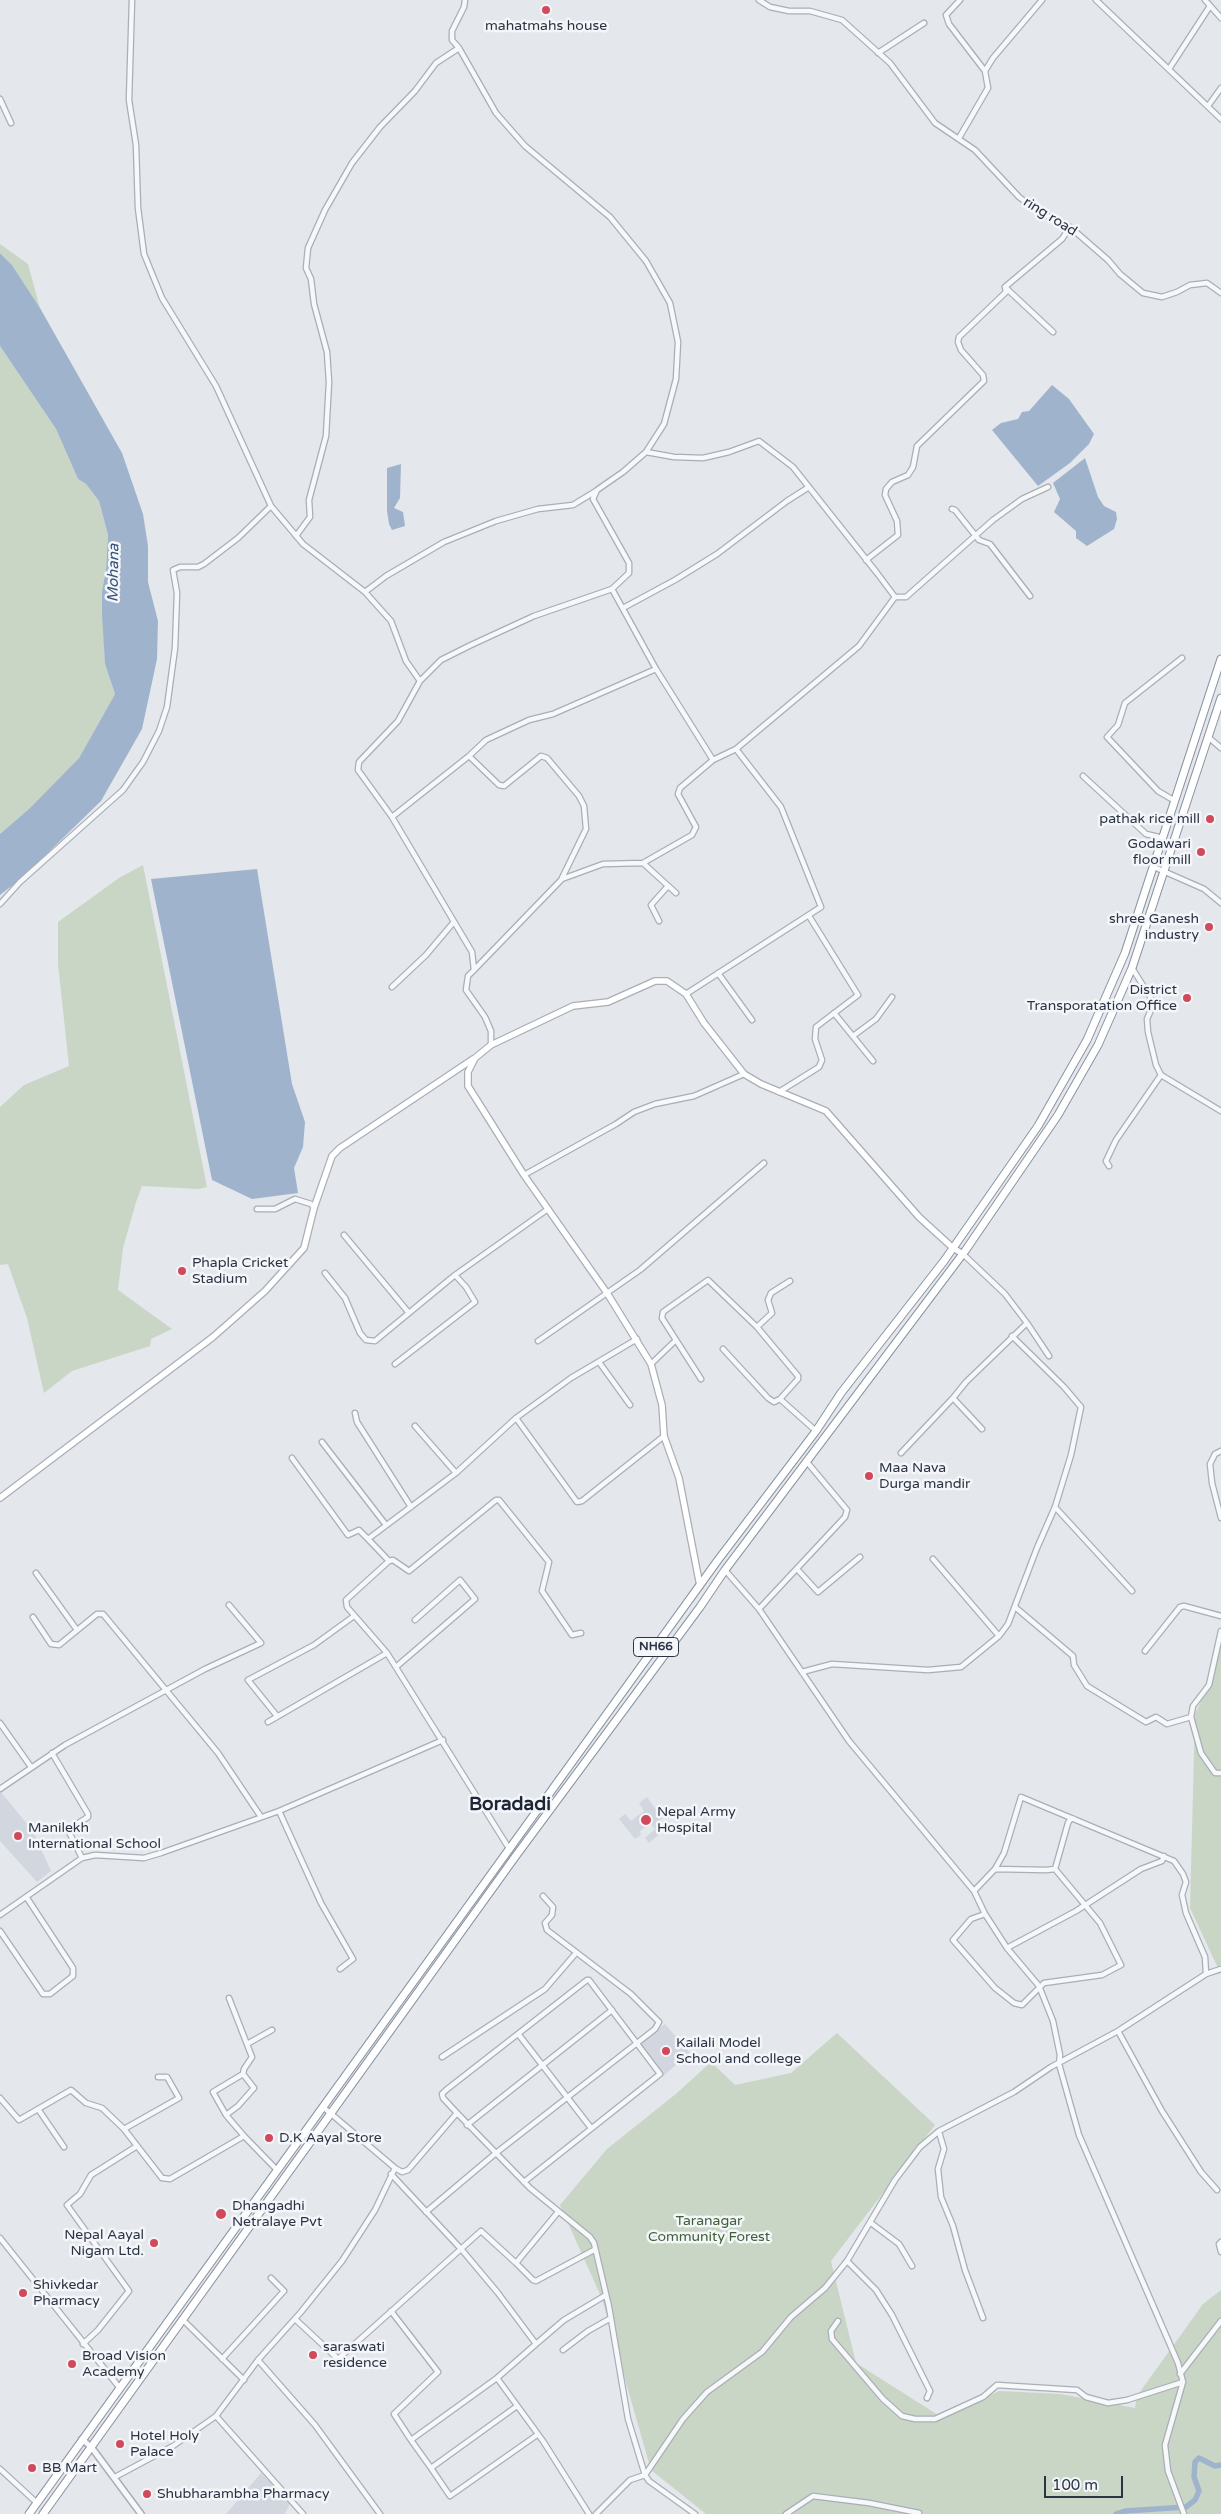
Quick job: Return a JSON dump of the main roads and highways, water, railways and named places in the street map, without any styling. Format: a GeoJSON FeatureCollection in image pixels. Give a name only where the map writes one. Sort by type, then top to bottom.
{"type":"FeatureCollection","features":[{"type":"Feature","properties":{"kind":"highway","name":"NH66"},"geometry":{"type":"LineString","coordinates":[[29,2514],[119,2387],[700,1587],[816,1431],[841,1393],[953,1248],[1038,1126],[1087,1040],[1125,953],[1221,659]]}},
{"type":"Feature","properties":{"kind":"highway","name":"NH66"},"geometry":{"type":"LineString","coordinates":[[44,2514],[515,1857],[700,1607],[725,1570],[963,1254],[1058,1115],[1098,1045],[1132,968],[1221,698]]}},
{"type":"Feature","properties":{"kind":"main road"},"geometry":{"type":"LineString","coordinates":[[0,1498],[213,1337],[265,1291],[304,1248],[314,1208],[332,1156],[340,1148],[475,1058],[491,1045],[573,1006],[608,1002],[659,980],[671,983],[686,994],[704,1023],[744,1074],[778,1092],[826,1111],[919,1217],[953,1248],[963,1254]]}},
{"type":"Feature","properties":{"kind":"main road"},"geometry":{"type":"LineString","coordinates":[[475,1058],[468,1072],[468,1086],[524,1175],[607,1293],[637,1339],[650,1364],[662,1405],[664,1436],[679,1478],[700,1587]]}},
{"type":"Feature","properties":{"kind":"water","name":"Mohana"},"geometry":{"type":"Polygon","coordinates":[[[0,253],[12,265],[40,308],[122,453],[143,514],[148,546],[148,582],[158,621],[157,659],[142,729],[101,801],[23,877],[0,895],[0,834],[30,808],[79,758],[115,694],[105,664],[102,614],[102,591],[106,570],[108,535],[99,501],[86,484],[78,479],[56,429],[0,346],[0,253]]]}},
{"type":"Feature","properties":{"kind":"water"},"geometry":{"type":"Polygon","coordinates":[[[1052,385],[1069,399],[1094,434],[1089,444],[1070,463],[1038,486],[992,430],[1001,423],[1018,419],[1022,412],[1029,411],[1052,385]]]}},
{"type":"Feature","properties":{"kind":"water"},"geometry":{"type":"Polygon","coordinates":[[[1085,458],[1098,497],[1104,506],[1116,512],[1117,519],[1114,529],[1087,546],[1076,538],[1076,531],[1054,512],[1060,499],[1053,483],[1085,458]]]}},
{"type":"Feature","properties":{"kind":"water"},"geometry":{"type":"Polygon","coordinates":[[[401,464],[400,498],[394,508],[403,512],[405,526],[392,530],[387,511],[387,468],[401,464]]]}},
{"type":"Feature","properties":{"kind":"water"},"geometry":{"type":"Polygon","coordinates":[[[257,869],[292,1084],[305,1122],[303,1147],[294,1168],[298,1193],[252,1199],[212,1180],[151,879],[257,869]]]}},
{"type":"Feature","properties":{"kind":"waterway"},"geometry":{"type":"LineString","coordinates":[[1116,2514],[1125,2511],[1186,2507],[1195,2500],[1199,2491],[1194,2477],[1195,2462],[1199,2458],[1215,2466],[1221,2465]]}},
{"type":"Feature","properties":{"kind":"place","name":"mahatmahs house"},"geometry":{"type":"Point","coordinates":[546,10]}},
{"type":"Feature","properties":{"kind":"place","name":"pathak rice mill"},"geometry":{"type":"Point","coordinates":[1210,819]}},
{"type":"Feature","properties":{"kind":"place","name":"Godawari floor mill"},"geometry":{"type":"Point","coordinates":[1201,852]}},
{"type":"Feature","properties":{"kind":"place","name":"shree Ganesh industry"},"geometry":{"type":"Point","coordinates":[1209,927]}},
{"type":"Feature","properties":{"kind":"place","name":"District Transporatation Office"},"geometry":{"type":"Point","coordinates":[1187,998]}},
{"type":"Feature","properties":{"kind":"place","name":"Phapla Cricket Stadium"},"geometry":{"type":"Point","coordinates":[182,1271]}},
{"type":"Feature","properties":{"kind":"place","name":"Maa Nava Durga mandir"},"geometry":{"type":"Point","coordinates":[869,1476]}},
{"type":"Feature","properties":{"kind":"place","name":"Nepal Army Hospital"},"geometry":{"type":"Point","coordinates":[646,1820]}},
{"type":"Feature","properties":{"kind":"place","name":"Manilekh International School"},"geometry":{"type":"Point","coordinates":[18,1836]}},
{"type":"Feature","properties":{"kind":"place","name":"Kailali Model School and college"},"geometry":{"type":"Point","coordinates":[666,2051]}},
{"type":"Feature","properties":{"kind":"place","name":"D.K Aayal Store"},"geometry":{"type":"Point","coordinates":[269,2138]}},
{"type":"Feature","properties":{"kind":"place","name":"Dhangadhi Netralaye Pvt"},"geometry":{"type":"Point","coordinates":[221,2214]}},
{"type":"Feature","properties":{"kind":"place","name":"Nepal Aayal Nigam Ltd."},"geometry":{"type":"Point","coordinates":[154,2243]}},
{"type":"Feature","properties":{"kind":"place","name":"Shivkedar Pharmacy"},"geometry":{"type":"Point","coordinates":[23,2293]}},
{"type":"Feature","properties":{"kind":"place","name":"saraswati residence"},"geometry":{"type":"Point","coordinates":[313,2355]}},
{"type":"Feature","properties":{"kind":"place","name":"Broad Vision Academy"},"geometry":{"type":"Point","coordinates":[72,2364]}},
{"type":"Feature","properties":{"kind":"place","name":"Hotel Holy Palace"},"geometry":{"type":"Point","coordinates":[120,2444]}},
{"type":"Feature","properties":{"kind":"place","name":"BB Mart"},"geometry":{"type":"Point","coordinates":[32,2468]}},
{"type":"Feature","properties":{"kind":"place","name":"Shubharambha Pharmacy"},"geometry":{"type":"Point","coordinates":[147,2494]}},
{"type":"Feature","properties":{"kind":"district","name":"Boradadi"},"geometry":{"type":"Point","coordinates":[510,1805]}},
{"type":"Feature","properties":{"kind":"park label","name":"Taranagar Community Forest"},"geometry":{"type":"Point","coordinates":[709,2230]}}]}
